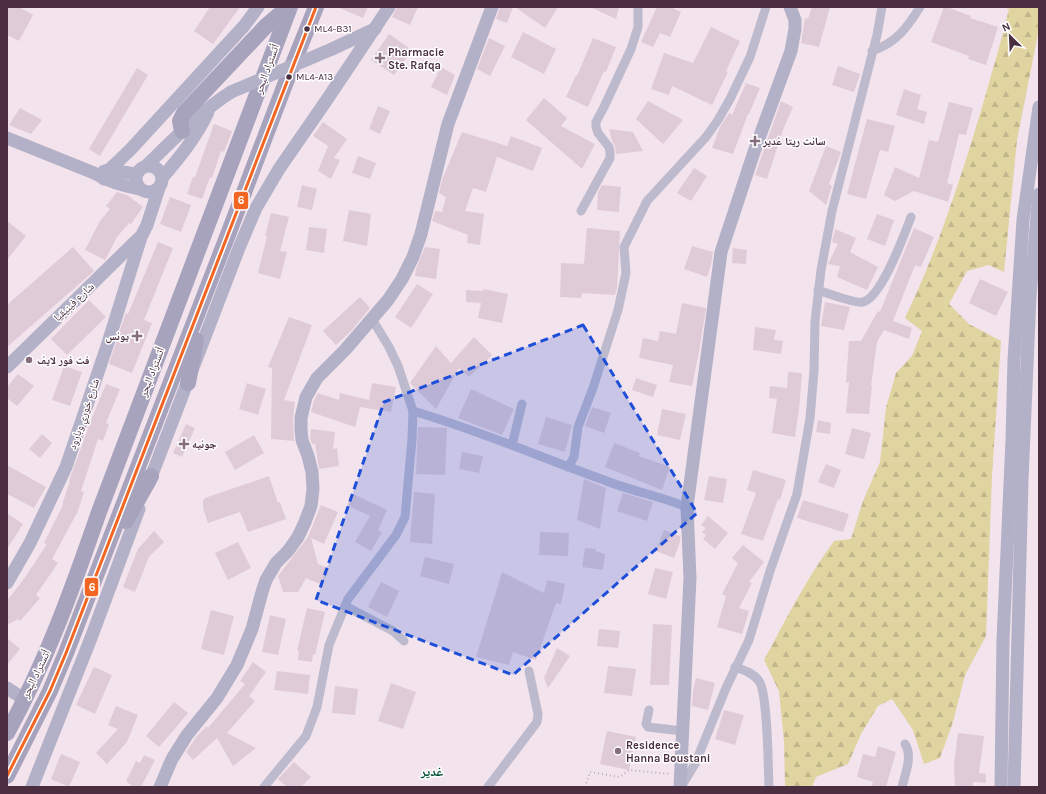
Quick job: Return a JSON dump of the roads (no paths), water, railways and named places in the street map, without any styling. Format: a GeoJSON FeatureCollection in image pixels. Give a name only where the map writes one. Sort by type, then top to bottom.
{"type":"FeatureCollection","features":[{"type":"Feature","properties":{"kind":"highway"},"geometry":{"type":"LineString","coordinates":[[182,131],[180,121],[184,113],[266,26],[289,7]]}},
{"type":"Feature","properties":{"kind":"highway","name":"أتستراد البحر"},"geometry":{"type":"LineString","coordinates":[[7,733],[49,647],[73,587],[99,512],[289,7]]}},
{"type":"Feature","properties":{"kind":"highway","name":"أتستراد البحر"},"geometry":{"type":"LineString","coordinates":[[7,776],[50,691],[101,564],[316,7]]}},
{"type":"Feature","properties":{"kind":"highway"},"geometry":{"type":"LineString","coordinates":[[188,383],[203,300]]}},
{"type":"Feature","properties":{"kind":"highway"},"geometry":{"type":"LineString","coordinates":[[101,564],[151,476]]}},
{"type":"Feature","properties":{"kind":"street"},"geometry":{"type":"LineString","coordinates":[[102,174],[130,150],[244,26],[258,7]]}},
{"type":"Feature","properties":{"kind":"street"},"geometry":{"type":"LineString","coordinates":[[32,787],[91,638],[151,476],[239,248],[256,208],[279,169],[389,7]]}},
{"type":"Feature","properties":{"kind":"street"},"geometry":{"type":"LineString","coordinates":[[160,787],[172,759],[187,735],[217,698],[237,665],[252,629],[266,580],[276,563],[288,551],[298,537],[306,522],[310,506],[312,472],[302,440],[301,429],[303,408],[306,397],[317,378],[345,350],[388,300],[402,279],[413,257],[421,234],[448,124],[492,7]]}},
{"type":"Feature","properties":{"kind":"street"},"geometry":{"type":"LineString","coordinates":[[581,211],[610,158],[609,147],[598,133],[596,122],[631,49],[638,27],[638,7]]}},
{"type":"Feature","properties":{"kind":"street"},"geometry":{"type":"LineString","coordinates":[[568,467],[574,457],[578,427],[618,310],[626,273],[624,247],[646,201],[706,137],[718,120],[750,57],[766,7]]}},
{"type":"Feature","properties":{"kind":"street"},"geometry":{"type":"LineString","coordinates":[[680,783],[695,764],[720,701],[749,640],[770,571],[797,494],[810,418],[818,290],[832,211],[882,7]]}},
{"type":"Feature","properties":{"kind":"street"},"geometry":{"type":"LineString","coordinates":[[872,51],[885,47],[907,28],[920,7]]}},
{"type":"Feature","properties":{"kind":"street"},"geometry":{"type":"LineString","coordinates":[[680,783],[690,578],[687,507],[716,301],[721,252],[754,152],[791,50],[795,29],[795,20],[792,9]]}},
{"type":"Feature","properties":{"kind":"street"},"geometry":{"type":"LineString","coordinates":[[152,211],[142,190],[136,185],[135,180],[140,170],[218,100],[232,92],[332,49],[375,28]]}},
{"type":"Feature","properties":{"kind":"street"},"geometry":{"type":"LineString","coordinates":[[1001,787],[1003,640],[1014,360],[1023,220],[1039,107]]}},
{"type":"Feature","properties":{"kind":"street"},"geometry":{"type":"LineString","coordinates":[[7,138],[102,174],[123,186],[155,191],[202,125],[209,108]]}},
{"type":"Feature","properties":{"kind":"street"},"geometry":{"type":"LineString","coordinates":[[130,150],[140,170]]}},
{"type":"Feature","properties":{"kind":"street"},"geometry":{"type":"LineString","coordinates":[[102,174],[157,168],[161,172],[160,183],[152,211],[141,237]]}},
{"type":"Feature","properties":{"kind":"street"},"geometry":{"type":"LineString","coordinates":[[1014,787],[1022,480],[1030,296],[1039,194]]}},
{"type":"Feature","properties":{"kind":"street"},"geometry":{"type":"LineString","coordinates":[[818,290],[854,302],[863,302],[875,295],[890,268],[912,217]]}},
{"type":"Feature","properties":{"kind":"street","name":"شارع فينيقيا"},"geometry":{"type":"LineString","coordinates":[[7,366],[141,237]]}},
{"type":"Feature","properties":{"kind":"street","name":"شارع خوري وبارود"},"geometry":{"type":"LineString","coordinates":[[7,583],[30,543],[66,467],[108,343],[141,237]]}},
{"type":"Feature","properties":{"kind":"street"},"geometry":{"type":"LineString","coordinates":[[264,787],[306,736],[317,707],[329,645],[348,599],[396,535],[405,517],[413,411],[398,366],[389,347],[372,319]]}},
{"type":"Feature","properties":{"kind":"street"},"geometry":{"type":"LineString","coordinates":[[512,446],[522,404]]}},
{"type":"Feature","properties":{"kind":"street"},"geometry":{"type":"LineString","coordinates":[[413,411],[470,429],[615,485],[665,498],[687,507]]}},
{"type":"Feature","properties":{"kind":"street"},"geometry":{"type":"LineString","coordinates":[[345,606],[393,631],[404,641]]}},
{"type":"Feature","properties":{"kind":"street"},"geometry":{"type":"LineString","coordinates":[[735,667],[750,673],[759,681],[763,690],[769,787]]}},
{"type":"Feature","properties":{"kind":"street"},"geometry":{"type":"LineString","coordinates":[[488,787],[537,722],[538,714],[529,671]]}},
{"type":"Feature","properties":{"kind":"street"},"geometry":{"type":"LineString","coordinates":[[7,688],[24,699]]}},
{"type":"Feature","properties":{"kind":"street"},"geometry":{"type":"LineString","coordinates":[[649,710],[646,724],[648,727],[682,731]]}},
{"type":"Feature","properties":{"kind":"street"},"geometry":{"type":"LineString","coordinates":[[902,787],[909,758],[908,749],[905,744]]}},
{"type":"Feature","properties":{"kind":"place","name":"ML4-B31"},"geometry":{"type":"Point","coordinates":[307,29]}},
{"type":"Feature","properties":{"kind":"place","name":"Pharmacie Ste. Rafqa"},"geometry":{"type":"Point","coordinates":[380,58]}},
{"type":"Feature","properties":{"kind":"place","name":"ML4-A13"},"geometry":{"type":"Point","coordinates":[289,77]}},
{"type":"Feature","properties":{"kind":"place","name":"سانت ريتا غدير"},"geometry":{"type":"Point","coordinates":[755,141]}},
{"type":"Feature","properties":{"kind":"place","name":"يونس"},"geometry":{"type":"Point","coordinates":[137,336]}},
{"type":"Feature","properties":{"kind":"place","name":"فت فور لايف"},"geometry":{"type":"Point","coordinates":[29,360]}},
{"type":"Feature","properties":{"kind":"place","name":"جونيه"},"geometry":{"type":"Point","coordinates":[184,444]}},
{"type":"Feature","properties":{"kind":"place","name":"Residence Hanna Boustani"},"geometry":{"type":"Point","coordinates":[618,751]}},
{"type":"Feature","properties":{"kind":"district","name":"غدير"},"geometry":{"type":"Point","coordinates":[432,771]}}]}
